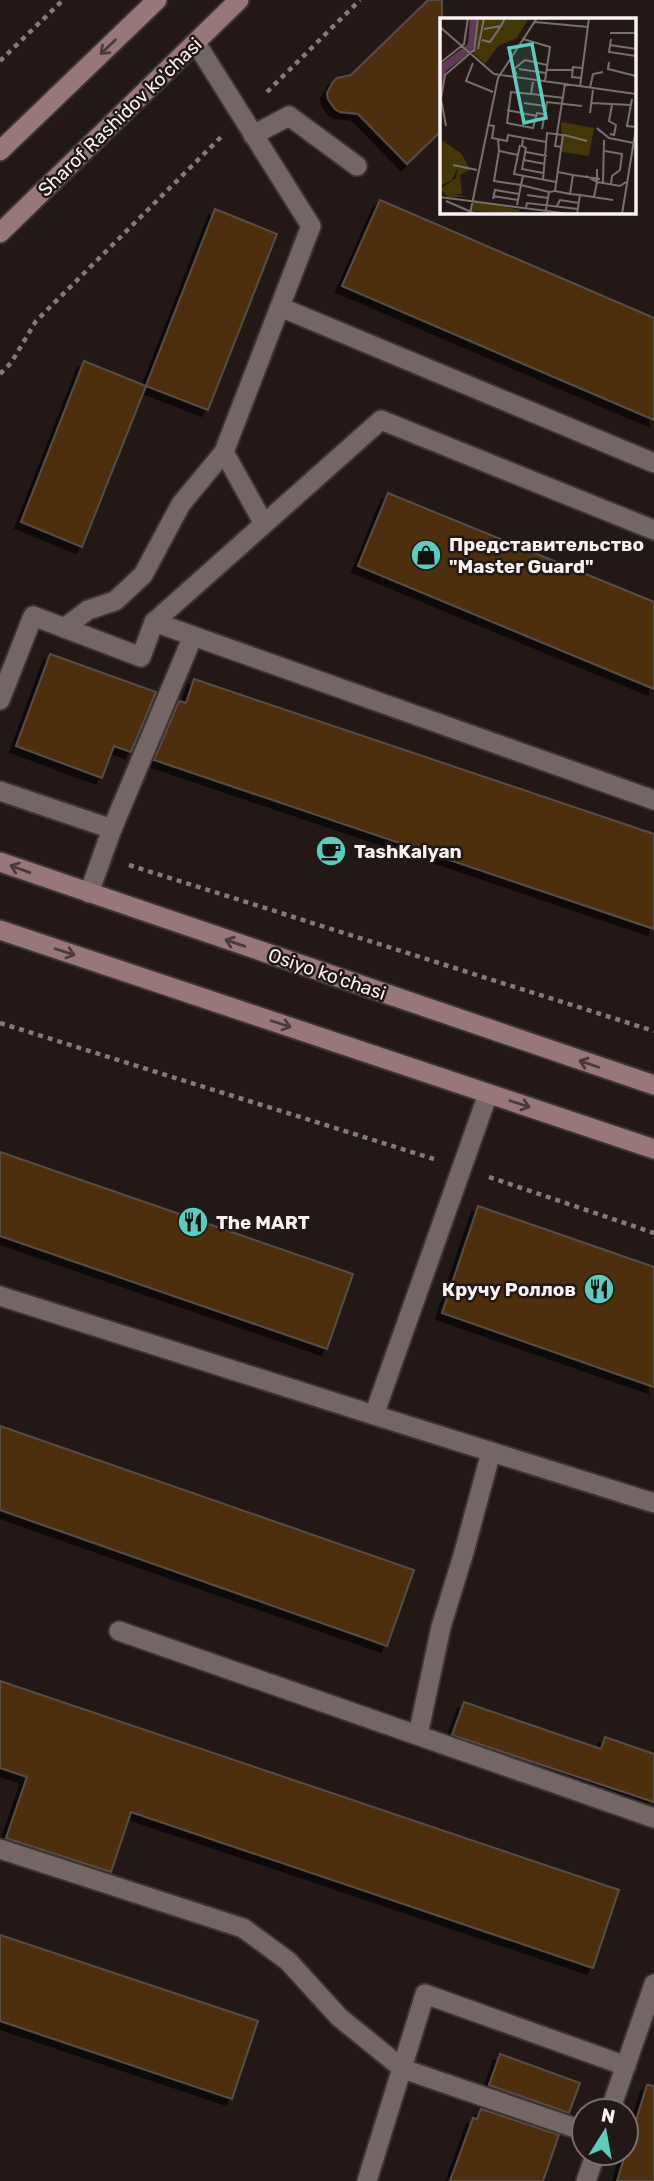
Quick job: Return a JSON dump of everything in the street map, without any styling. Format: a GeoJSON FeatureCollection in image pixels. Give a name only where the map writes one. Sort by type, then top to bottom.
{"type":"FeatureCollection","features":[{"type":"Feature","properties":{"kind":"main road"},"geometry":{"type":"LineString","coordinates":[[0,151],[157,0]]}},
{"type":"Feature","properties":{"kind":"main road","name":"Sharof Rashidov ko'chasi"},"geometry":{"type":"LineString","coordinates":[[0,233],[239,0]]}},
{"type":"Feature","properties":{"kind":"main road","name":"Osiyo ko'chasi"},"geometry":{"type":"LineString","coordinates":[[0,862],[654,1086]]}},
{"type":"Feature","properties":{"kind":"main road"},"geometry":{"type":"LineString","coordinates":[[0,930],[654,1149]]}},
{"type":"Feature","properties":{"kind":"lane"},"geometry":{"type":"LineString","coordinates":[[64,628],[88,610],[116,601],[143,575],[181,503],[224,452],[311,226],[196,43]]}},
{"type":"Feature","properties":{"kind":"lane"},"geometry":{"type":"LineString","coordinates":[[253,135],[289,116],[357,166]]}},
{"type":"Feature","properties":{"kind":"lane"},"geometry":{"type":"LineString","coordinates":[[280,307],[654,463]]}},
{"type":"Feature","properties":{"kind":"lane"},"geometry":{"type":"LineString","coordinates":[[0,700],[33,617],[141,657],[154,622],[382,420],[654,530]]}},
{"type":"Feature","properties":{"kind":"lane"},"geometry":{"type":"LineString","coordinates":[[224,452],[264,524]]}},
{"type":"Feature","properties":{"kind":"lane"},"geometry":{"type":"LineString","coordinates":[[154,622],[654,800]]}},
{"type":"Feature","properties":{"kind":"lane"},"geometry":{"type":"LineString","coordinates":[[89,893],[112,829],[193,636]]}},
{"type":"Feature","properties":{"kind":"lane"},"geometry":{"type":"LineString","coordinates":[[0,791],[112,829]]}},
{"type":"Feature","properties":{"kind":"lane"},"geometry":{"type":"LineString","coordinates":[[374,1415],[488,1094]]}},
{"type":"Feature","properties":{"kind":"lane"},"geometry":{"type":"LineString","coordinates":[[0,1296],[654,1503]]}},
{"type":"Feature","properties":{"kind":"lane"},"geometry":{"type":"LineString","coordinates":[[418,1735],[441,1627],[491,1452]]}},
{"type":"Feature","properties":{"kind":"lane"},"geometry":{"type":"LineString","coordinates":[[120,1632],[654,1818]]}},
{"type":"Feature","properties":{"kind":"lane"},"geometry":{"type":"LineString","coordinates":[[0,1849],[243,1928],[288,1961],[339,2017],[403,2069],[570,2126]]}},
{"type":"Feature","properties":{"kind":"lane"},"geometry":{"type":"LineString","coordinates":[[615,2097],[654,1984]]}},
{"type":"Feature","properties":{"kind":"lane"},"geometry":{"type":"LineString","coordinates":[[368,2181],[425,1994],[625,2066]]}},
{"type":"Feature","properties":{"kind":"path"},"geometry":{"type":"LineString","coordinates":[[0,61],[63,0]]}},
{"type":"Feature","properties":{"kind":"path"},"geometry":{"type":"LineString","coordinates":[[0,374],[11,363],[36,321],[360,0]]}},
{"type":"Feature","properties":{"kind":"path"},"geometry":{"type":"LineString","coordinates":[[102,856],[654,1031]]}},
{"type":"Feature","properties":{"kind":"path"},"geometry":{"type":"LineString","coordinates":[[0,1023],[462,1168],[654,1233]]}},
{"type":"Feature","properties":{"kind":"building"},"geometry":{"type":"Polygon","coordinates":[[[428,0],[442,0],[440,132],[407,164],[358,114],[340,112],[328,99],[327,93],[333,82],[337,78],[351,75],[428,0]]]}},
{"type":"Feature","properties":{"kind":"building"},"geometry":{"type":"Polygon","coordinates":[[[380,200],[654,318],[654,420],[342,286],[380,200]]]}},
{"type":"Feature","properties":{"kind":"building"},"geometry":{"type":"Polygon","coordinates":[[[215,209],[277,234],[208,410],[146,386],[215,209]]]}},
{"type":"Feature","properties":{"kind":"building"},"geometry":{"type":"Polygon","coordinates":[[[84,361],[146,386],[82,547],[21,522],[84,361]]]}},
{"type":"Feature","properties":{"kind":"building"},"geometry":{"type":"Polygon","coordinates":[[[388,493],[654,602],[654,689],[358,566],[388,493]]]}},
{"type":"Feature","properties":{"kind":"building"},"geometry":{"type":"Polygon","coordinates":[[[50,654],[156,692],[131,752],[114,746],[102,778],[16,746],[50,654]]]}},
{"type":"Feature","properties":{"kind":"building"},"geometry":{"type":"Polygon","coordinates":[[[194,679],[654,834],[654,929],[154,760],[179,701],[186,703],[194,679]]]}},
{"type":"Feature","properties":{"kind":"building"},"geometry":{"type":"Polygon","coordinates":[[[0,1152],[353,1274],[327,1349],[0,1236],[0,1152]]]}},
{"type":"Feature","properties":{"kind":"building"},"geometry":{"type":"Polygon","coordinates":[[[478,1206],[654,1267],[654,1387],[442,1313],[478,1206]]]}},
{"type":"Feature","properties":{"kind":"building"},"geometry":{"type":"Polygon","coordinates":[[[0,1426],[414,1570],[387,1646],[0,1510],[0,1426]]]}},
{"type":"Feature","properties":{"kind":"building"},"geometry":{"type":"Polygon","coordinates":[[[0,1681],[619,1890],[593,1968],[131,1812],[111,1872],[6,1838],[27,1777],[0,1768],[0,1681]]]}},
{"type":"Feature","properties":{"kind":"building"},"geometry":{"type":"Polygon","coordinates":[[[464,1702],[601,1749],[605,1737],[654,1754],[654,1802],[452,1735],[464,1702]]]}},
{"type":"Feature","properties":{"kind":"building"},"geometry":{"type":"Polygon","coordinates":[[[0,1935],[258,2021],[232,2099],[0,2021],[0,1935]]]}},
{"type":"Feature","properties":{"kind":"building"},"geometry":{"type":"Polygon","coordinates":[[[500,2054],[580,2083],[575,2097],[570,2097],[569,2113],[489,2085],[500,2054]]]}},
{"type":"Feature","properties":{"kind":"building"},"geometry":{"type":"Polygon","coordinates":[[[647,2085],[654,2086],[654,2181],[617,2181],[621,2167],[640,2167],[640,2107],[647,2085]]]}},
{"type":"Feature","properties":{"kind":"building"},"geometry":{"type":"Polygon","coordinates":[[[481,2109],[559,2135],[543,2181],[450,2181],[473,2118],[477,2119],[481,2109]]]}},
{"type":"Feature","properties":{"kind":"place","name":"Представительство \"Master Guard\""},"geometry":{"type":"Point","coordinates":[426,555]}},
{"type":"Feature","properties":{"kind":"place","name":"TashKalyan"},"geometry":{"type":"Point","coordinates":[331,851]}},
{"type":"Feature","properties":{"kind":"place","name":"The MART"},"geometry":{"type":"Point","coordinates":[193,1222]}},
{"type":"Feature","properties":{"kind":"place","name":"Кручу Роллов"},"geometry":{"type":"Point","coordinates":[599,1289]}}]}
